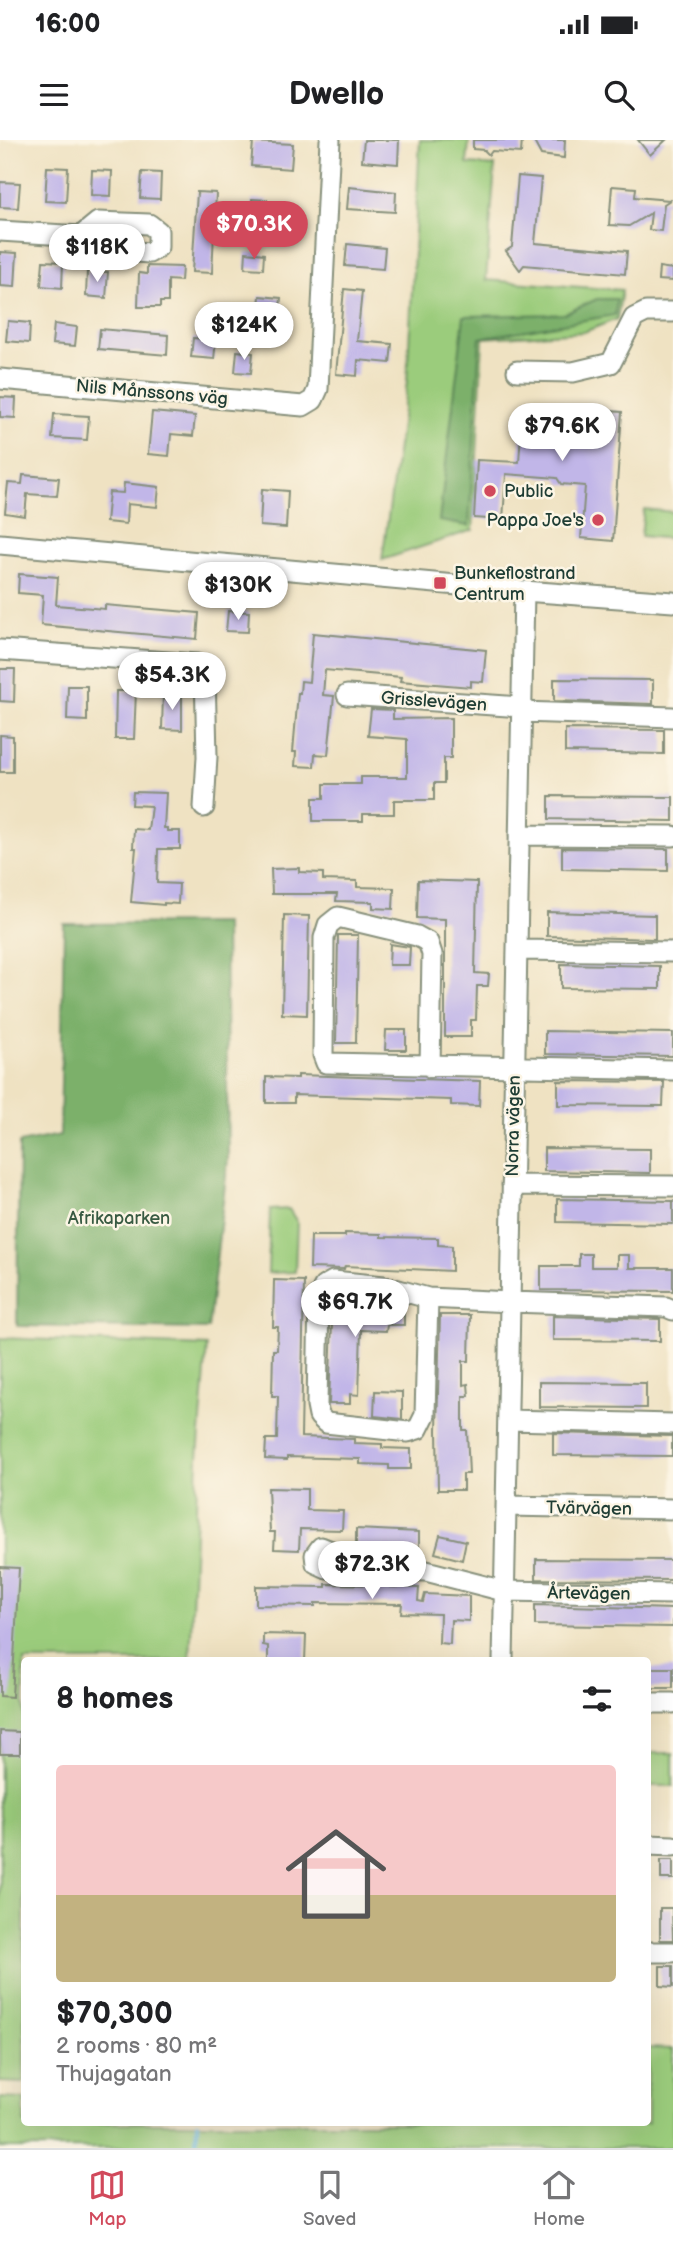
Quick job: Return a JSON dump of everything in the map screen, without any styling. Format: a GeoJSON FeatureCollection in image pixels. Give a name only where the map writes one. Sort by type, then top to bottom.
{"type":"FeatureCollection","features":[{"type":"Feature","properties":{"kind":"street","name":"Nils Månssons väg"},"geometry":{"type":"LineString","coordinates":[[0,379],[303,406],[313,400],[318,389],[330,140]]}},
{"type":"Feature","properties":{"kind":"street"},"geometry":{"type":"LineString","coordinates":[[0,231],[81,236]]}},
{"type":"Feature","properties":{"kind":"street"},"geometry":{"type":"LineString","coordinates":[[517,371],[573,372],[611,363],[634,318],[646,312],[673,312]]}},
{"type":"Feature","properties":{"kind":"street"},"geometry":{"type":"LineString","coordinates":[[0,544],[673,602]]}},
{"type":"Feature","properties":{"kind":"street","name":"Norra vägen"},"geometry":{"type":"LineString","coordinates":[[503,1657],[524,591]]}},
{"type":"Feature","properties":{"kind":"street"},"geometry":{"type":"LineString","coordinates":[[0,650],[197,664],[205,672],[207,757],[204,807]]}},
{"type":"Feature","properties":{"kind":"street","name":"Grisslevägen"},"geometry":{"type":"LineString","coordinates":[[347,695],[521,710],[673,717]]}},
{"type":"Feature","properties":{"kind":"street"},"geometry":{"type":"LineString","coordinates":[[519,835],[673,836]]}},
{"type":"Feature","properties":{"kind":"street"},"geometry":{"type":"LineString","coordinates":[[430,1067],[432,954],[428,942],[416,936],[338,918],[328,925],[324,937],[323,1055],[326,1063],[430,1067],[673,1070]]}},
{"type":"Feature","properties":{"kind":"street"},"geometry":{"type":"LineString","coordinates":[[517,950],[673,952]]}},
{"type":"Feature","properties":{"kind":"street"},"geometry":{"type":"LineString","coordinates":[[512,1185],[673,1186]]}},
{"type":"Feature","properties":{"kind":"street"},"geometry":{"type":"LineString","coordinates":[[428,1297],[425,1415],[418,1429],[408,1432],[326,1423],[319,1416],[317,1406],[319,1296],[324,1286],[333,1281],[372,1285],[428,1297],[666,1307],[673,1310]]}},
{"type":"Feature","properties":{"kind":"street"},"geometry":{"type":"LineString","coordinates":[[508,1420],[673,1423]]}},
{"type":"Feature","properties":{"kind":"street","name":"Tvärvägen"},"geometry":{"type":"LineString","coordinates":[[506,1506],[673,1510]]}},
{"type":"Feature","properties":{"kind":"street","name":"Årtevägen"},"geometry":{"type":"LineString","coordinates":[[345,1569],[426,1571],[505,1591],[673,1594]]}},
{"type":"Feature","properties":{"kind":"street"},"geometry":{"type":"LineString","coordinates":[[651,1703],[673,1703]]}},
{"type":"Feature","properties":{"kind":"street"},"geometry":{"type":"LineString","coordinates":[[651,1845],[673,1846]]}},
{"type":"Feature","properties":{"kind":"street"},"geometry":{"type":"LineString","coordinates":[[651,1952],[673,1952]]}},
{"type":"Feature","properties":{"kind":"green space"},"geometry":{"type":"Polygon","coordinates":[[[420,140],[469,140],[467,164],[495,166],[486,280],[622,290],[617,319],[584,332],[483,338],[473,530],[382,560],[407,382],[420,140]]]}},
{"type":"Feature","properties":{"kind":"green space"},"geometry":{"type":"Polygon","coordinates":[[[597,299],[617,299],[615,315],[480,338],[469,526],[439,521],[464,316],[564,314],[597,299]]]}},
{"type":"Feature","properties":{"kind":"green space"},"geometry":{"type":"Polygon","coordinates":[[[644,509],[673,512],[673,539],[641,536],[644,509]]]}},
{"type":"Feature","properties":{"kind":"green space","name":"Afrikaparken"},"geometry":{"type":"Polygon","coordinates":[[[225,923],[228,1159],[208,1329],[17,1326],[19,1143],[60,1135],[64,924],[225,923]]]}},
{"type":"Feature","properties":{"kind":"green space"},"geometry":{"type":"Polygon","coordinates":[[[289,1209],[297,1222],[295,1272],[268,1273],[270,1210],[289,1209]]]}},
{"type":"Feature","properties":{"kind":"green space"},"geometry":{"type":"Polygon","coordinates":[[[0,1338],[207,1346],[198,1458],[190,1657],[21,1657],[21,2083],[0,2082],[0,1338]]]}},
{"type":"Feature","properties":{"kind":"green space"},"geometry":{"type":"Polygon","coordinates":[[[651,1753],[673,1753],[673,1786],[651,1786],[651,1753]]]}},
{"type":"Feature","properties":{"kind":"green space"},"geometry":{"type":"Polygon","coordinates":[[[651,2048],[673,2049],[673,2148],[0,2148],[0,2098],[21,2099],[21,2126],[651,2126],[651,2048]]]}},
{"type":"Feature","properties":{"kind":"building"},"geometry":{"type":"Polygon","coordinates":[[[364,140],[399,140],[398,164],[362,161],[364,140]]]}},
{"type":"Feature","properties":{"kind":"building"},"geometry":{"type":"Polygon","coordinates":[[[473,140],[522,140],[521,153],[492,151],[489,155],[484,150],[473,149],[473,140]]]}},
{"type":"Feature","properties":{"kind":"building"},"geometry":{"type":"Polygon","coordinates":[[[533,140],[565,140],[564,158],[541,155],[533,140]]]}},
{"type":"Feature","properties":{"kind":"building"},"geometry":{"type":"Polygon","coordinates":[[[638,140],[666,140],[650,155],[638,140]]]}},
{"type":"Feature","properties":{"kind":"building"},"geometry":{"type":"Polygon","coordinates":[[[253,142],[293,144],[291,169],[251,166],[253,142]]]}},
{"type":"Feature","properties":{"kind":"building"},"geometry":{"type":"Polygon","coordinates":[[[47,167],[68,168],[66,202],[45,201],[47,167]]]}},
{"type":"Feature","properties":{"kind":"building"},"geometry":{"type":"Polygon","coordinates":[[[92,170],[112,171],[111,196],[91,195],[92,170]]]}},
{"type":"Feature","properties":{"kind":"building"},"geometry":{"type":"Polygon","coordinates":[[[142,172],[161,173],[160,199],[140,198],[142,172]]]}},
{"type":"Feature","properties":{"kind":"building"},"geometry":{"type":"Polygon","coordinates":[[[518,176],[541,178],[535,243],[627,251],[625,274],[524,265],[520,270],[506,251],[512,247],[518,176]]]}},
{"type":"Feature","properties":{"kind":"building"},"geometry":{"type":"Polygon","coordinates":[[[0,182],[20,183],[18,208],[0,207],[0,182]]]}},
{"type":"Feature","properties":{"kind":"building"},"geometry":{"type":"Polygon","coordinates":[[[612,186],[636,188],[635,197],[670,200],[664,204],[661,231],[649,230],[651,213],[629,226],[609,225],[612,186]]]}},
{"type":"Feature","properties":{"kind":"building"},"geometry":{"type":"Polygon","coordinates":[[[349,187],[396,192],[395,212],[347,209],[349,187]]]}},
{"type":"Feature","properties":{"kind":"building"},"geometry":{"type":"Polygon","coordinates":[[[197,192],[216,193],[212,273],[192,272],[197,192]]]}},
{"type":"Feature","properties":{"kind":"building"},"geometry":{"type":"Polygon","coordinates":[[[252,199],[267,200],[265,220],[251,219],[252,199]]]}},
{"type":"Feature","properties":{"kind":"building"},"geometry":{"type":"Polygon","coordinates":[[[347,244],[385,248],[383,269],[345,266],[347,244]]]}},
{"type":"Feature","properties":{"kind":"building"},"geometry":{"type":"Polygon","coordinates":[[[0,252],[17,253],[15,287],[0,286],[0,252]]]}},
{"type":"Feature","properties":{"kind":"building"},"geometry":{"type":"Polygon","coordinates":[[[246,252],[264,254],[263,269],[245,268],[246,252]]]}},
{"type":"Feature","properties":{"kind":"building"},"geometry":{"type":"Polygon","coordinates":[[[43,261],[63,262],[62,288],[41,286],[43,261]]]}},
{"type":"Feature","properties":{"kind":"building"},"geometry":{"type":"Polygon","coordinates":[[[147,266],[182,267],[181,281],[168,280],[168,302],[160,302],[160,307],[138,307],[139,273],[147,274],[147,266]]]}},
{"type":"Feature","properties":{"kind":"building"},"geometry":{"type":"Polygon","coordinates":[[[659,267],[673,269],[673,281],[658,280],[659,267]]]}},
{"type":"Feature","properties":{"kind":"building"},"geometry":{"type":"Polygon","coordinates":[[[87,271],[108,272],[106,298],[86,296],[87,271]]]}},
{"type":"Feature","properties":{"kind":"building"},"geometry":{"type":"Polygon","coordinates":[[[344,289],[362,291],[357,341],[392,344],[390,363],[358,360],[357,376],[336,374],[344,289]]]}},
{"type":"Feature","properties":{"kind":"building"},"geometry":{"type":"Polygon","coordinates":[[[260,296],[281,298],[278,331],[257,329],[260,296]]]}},
{"type":"Feature","properties":{"kind":"building"},"geometry":{"type":"Polygon","coordinates":[[[8,321],[30,323],[29,343],[6,341],[8,321]]]}},
{"type":"Feature","properties":{"kind":"building"},"geometry":{"type":"Polygon","coordinates":[[[54,324],[77,327],[75,346],[52,344],[54,324]]]}},
{"type":"Feature","properties":{"kind":"building"},"geometry":{"type":"Polygon","coordinates":[[[100,329],[168,335],[167,355],[98,349],[100,329]]]}},
{"type":"Feature","properties":{"kind":"building"},"geometry":{"type":"Polygon","coordinates":[[[193,338],[216,340],[214,359],[191,357],[193,338]]]}},
{"type":"Feature","properties":{"kind":"building"},"geometry":{"type":"Polygon","coordinates":[[[237,351],[253,353],[251,373],[235,372],[237,351]]]}},
{"type":"Feature","properties":{"kind":"building"},"geometry":{"type":"Polygon","coordinates":[[[0,397],[16,398],[15,418],[0,417],[0,397]]]}},
{"type":"Feature","properties":{"kind":"building"},"geometry":{"type":"Polygon","coordinates":[[[523,404],[622,412],[613,541],[581,538],[585,486],[561,484],[557,478],[506,474],[503,520],[474,518],[477,460],[519,462],[523,404]]]}},
{"type":"Feature","properties":{"kind":"building"},"geometry":{"type":"Polygon","coordinates":[[[152,412],[195,416],[193,436],[171,434],[169,456],[148,454],[152,412]]]}},
{"type":"Feature","properties":{"kind":"building"},"geometry":{"type":"Polygon","coordinates":[[[54,414],[89,416],[87,440],[52,438],[54,414]]]}},
{"type":"Feature","properties":{"kind":"building"},"geometry":{"type":"Polygon","coordinates":[[[23,475],[59,478],[57,496],[27,494],[25,516],[5,513],[8,483],[22,484],[23,475]]]}},
{"type":"Feature","properties":{"kind":"building"},"geometry":{"type":"Polygon","coordinates":[[[124,483],[159,487],[157,507],[127,504],[126,524],[106,522],[109,492],[123,493],[124,483]]]}},
{"type":"Feature","properties":{"kind":"building"},"geometry":{"type":"Polygon","coordinates":[[[262,489],[288,491],[286,528],[260,526],[262,489]]]}},
{"type":"Feature","properties":{"kind":"building"},"geometry":{"type":"Polygon","coordinates":[[[19,574],[58,577],[56,605],[105,609],[105,605],[199,613],[197,639],[41,625],[43,595],[18,593],[19,574]]]}},
{"type":"Feature","properties":{"kind":"building"},"geometry":{"type":"Polygon","coordinates":[[[228,611],[249,612],[248,632],[226,631],[228,611]]]}},
{"type":"Feature","properties":{"kind":"building"},"geometry":{"type":"Polygon","coordinates":[[[313,633],[486,650],[483,682],[471,681],[471,687],[400,681],[401,677],[325,670],[323,695],[334,696],[328,755],[315,754],[314,767],[295,766],[296,752],[293,752],[298,693],[301,681],[309,682],[313,633]]]}},
{"type":"Feature","properties":{"kind":"building"},"geometry":{"type":"Polygon","coordinates":[[[0,669],[15,669],[14,702],[0,701],[0,669]]]}},
{"type":"Feature","properties":{"kind":"building"},"geometry":{"type":"Polygon","coordinates":[[[554,679],[653,680],[653,704],[554,701],[554,679]]]}},
{"type":"Feature","properties":{"kind":"building"},"geometry":{"type":"Polygon","coordinates":[[[68,686],[87,686],[87,721],[67,720],[68,686]]]}},
{"type":"Feature","properties":{"kind":"building"},"geometry":{"type":"Polygon","coordinates":[[[116,691],[136,691],[134,739],[115,739],[116,691]]]}},
{"type":"Feature","properties":{"kind":"building"},"geometry":{"type":"Polygon","coordinates":[[[163,695],[182,695],[182,730],[162,729],[163,695]]]}},
{"type":"Feature","properties":{"kind":"building"},"geometry":{"type":"Polygon","coordinates":[[[371,709],[393,710],[393,719],[451,718],[451,758],[444,758],[444,783],[434,783],[434,800],[394,800],[394,814],[363,814],[363,821],[313,821],[313,798],[324,798],[324,784],[361,784],[361,777],[407,777],[407,739],[368,736],[371,709]]]}},
{"type":"Feature","properties":{"kind":"building"},"geometry":{"type":"Polygon","coordinates":[[[565,729],[664,730],[664,754],[565,752],[565,729]]]}},
{"type":"Feature","properties":{"kind":"building"},"geometry":{"type":"Polygon","coordinates":[[[0,735],[13,736],[13,772],[0,772],[0,735]]]}},
{"type":"Feature","properties":{"kind":"building"},"geometry":{"type":"Polygon","coordinates":[[[133,792],[166,793],[164,828],[167,828],[167,831],[180,831],[180,849],[158,849],[157,883],[179,884],[178,904],[131,902],[136,848],[133,848],[134,829],[148,830],[151,806],[132,805],[133,792]]]}},
{"type":"Feature","properties":{"kind":"building"},"geometry":{"type":"Polygon","coordinates":[[[549,796],[673,797],[673,821],[549,819],[549,796]]]}},
{"type":"Feature","properties":{"kind":"building"},"geometry":{"type":"Polygon","coordinates":[[[562,848],[668,849],[668,871],[562,869],[562,848]]]}},
{"type":"Feature","properties":{"kind":"building"},"geometry":{"type":"Polygon","coordinates":[[[299,868],[299,872],[323,873],[323,880],[357,881],[357,887],[394,888],[393,909],[373,908],[373,902],[336,901],[337,894],[272,894],[271,869],[299,868]]]}},
{"type":"Feature","properties":{"kind":"building"},"geometry":{"type":"Polygon","coordinates":[[[418,880],[477,882],[475,973],[489,974],[488,986],[477,986],[476,1020],[471,1020],[471,1037],[445,1037],[445,919],[417,918],[418,880]]]}},
{"type":"Feature","properties":{"kind":"building"},"geometry":{"type":"Polygon","coordinates":[[[547,912],[655,915],[655,939],[547,936],[547,912]]]}},
{"type":"Feature","properties":{"kind":"building"},"geometry":{"type":"Polygon","coordinates":[[[284,915],[309,916],[307,1015],[282,1014],[284,915]]]}},
{"type":"Feature","properties":{"kind":"building"},"geometry":{"type":"Polygon","coordinates":[[[338,935],[358,935],[356,1043],[336,1043],[338,935]]]}},
{"type":"Feature","properties":{"kind":"building"},"geometry":{"type":"Polygon","coordinates":[[[390,944],[410,947],[409,965],[389,965],[390,944]]]}},
{"type":"Feature","properties":{"kind":"building"},"geometry":{"type":"Polygon","coordinates":[[[561,964],[660,966],[660,989],[561,988],[561,964]]]}},
{"type":"Feature","properties":{"kind":"building"},"geometry":{"type":"Polygon","coordinates":[[[386,1030],[406,1030],[406,1050],[385,1050],[386,1030]]]}},
{"type":"Feature","properties":{"kind":"building"},"geometry":{"type":"Polygon","coordinates":[[[545,1031],[673,1033],[673,1056],[545,1054],[545,1031]]]}},
{"type":"Feature","properties":{"kind":"building"},"geometry":{"type":"Polygon","coordinates":[[[298,1075],[480,1081],[479,1106],[451,1105],[451,1100],[294,1095],[294,1103],[266,1103],[266,1077],[298,1078],[298,1075]]]}},
{"type":"Feature","properties":{"kind":"building"},"geometry":{"type":"Polygon","coordinates":[[[558,1081],[664,1082],[663,1106],[558,1105],[558,1081]]]}},
{"type":"Feature","properties":{"kind":"building"},"geometry":{"type":"Polygon","coordinates":[[[544,1148],[650,1149],[650,1173],[544,1171],[544,1148]]]}},
{"type":"Feature","properties":{"kind":"building"},"geometry":{"type":"Polygon","coordinates":[[[557,1199],[673,1201],[673,1224],[557,1222],[557,1199]]]}},
{"type":"Feature","properties":{"kind":"building"},"geometry":{"type":"Polygon","coordinates":[[[345,1233],[438,1238],[438,1245],[452,1246],[452,1271],[345,1266],[344,1269],[310,1268],[311,1236],[345,1236],[345,1233]]]}},
{"type":"Feature","properties":{"kind":"building"},"geometry":{"type":"Polygon","coordinates":[[[579,1254],[591,1254],[591,1267],[617,1267],[617,1255],[629,1255],[629,1268],[673,1268],[673,1291],[541,1290],[541,1266],[579,1266],[579,1254]]]}},
{"type":"Feature","properties":{"kind":"building"},"geometry":{"type":"Polygon","coordinates":[[[274,1280],[304,1281],[301,1437],[354,1439],[354,1443],[382,1444],[382,1448],[411,1449],[411,1469],[389,1469],[389,1465],[360,1464],[360,1459],[265,1459],[266,1439],[277,1439],[278,1396],[272,1396],[273,1350],[277,1350],[278,1327],[273,1327],[274,1280]]]}},
{"type":"Feature","properties":{"kind":"building"},"geometry":{"type":"Polygon","coordinates":[[[333,1295],[363,1296],[363,1300],[404,1304],[404,1325],[387,1325],[386,1331],[361,1330],[359,1395],[350,1394],[350,1404],[329,1404],[333,1295]]]}},
{"type":"Feature","properties":{"kind":"building"},"geometry":{"type":"Polygon","coordinates":[[[440,1315],[470,1315],[469,1361],[463,1361],[463,1385],[468,1384],[469,1396],[463,1396],[463,1430],[467,1430],[469,1474],[463,1474],[463,1490],[438,1490],[440,1315]]]}},
{"type":"Feature","properties":{"kind":"building"},"geometry":{"type":"Polygon","coordinates":[[[553,1316],[660,1319],[660,1341],[553,1340],[553,1316]]]}},
{"type":"Feature","properties":{"kind":"building"},"geometry":{"type":"Polygon","coordinates":[[[539,1382],[646,1383],[646,1408],[539,1407],[539,1382]]]}},
{"type":"Feature","properties":{"kind":"building"},"geometry":{"type":"Polygon","coordinates":[[[375,1391],[402,1392],[402,1419],[374,1416],[375,1391]]]}},
{"type":"Feature","properties":{"kind":"building"},"geometry":{"type":"Polygon","coordinates":[[[553,1433],[672,1436],[672,1456],[553,1455],[553,1433]]]}},
{"type":"Feature","properties":{"kind":"building"},"geometry":{"type":"Polygon","coordinates":[[[268,1488],[307,1489],[307,1510],[343,1511],[342,1530],[300,1529],[299,1550],[274,1549],[275,1532],[270,1532],[268,1488]]]}},
{"type":"Feature","properties":{"kind":"building"},"geometry":{"type":"Polygon","coordinates":[[[356,1529],[419,1532],[419,1550],[356,1548],[356,1529]]]}},
{"type":"Feature","properties":{"kind":"building"},"geometry":{"type":"Polygon","coordinates":[[[440,1535],[466,1541],[462,1560],[435,1553],[440,1535]]]}},
{"type":"Feature","properties":{"kind":"building"},"geometry":{"type":"Polygon","coordinates":[[[536,1559],[673,1560],[673,1580],[536,1579],[536,1559]]]}},
{"type":"Feature","properties":{"kind":"building"},"geometry":{"type":"Polygon","coordinates":[[[0,1567],[19,1568],[12,1697],[0,1696],[0,1567]]]}},
{"type":"Feature","properties":{"kind":"building"},"geometry":{"type":"Polygon","coordinates":[[[326,1584],[419,1588],[418,1601],[423,1602],[425,1594],[469,1596],[469,1621],[451,1620],[450,1644],[439,1643],[440,1614],[401,1613],[402,1604],[256,1605],[256,1586],[326,1587],[326,1584]]]}},
{"type":"Feature","properties":{"kind":"building"},"geometry":{"type":"Polygon","coordinates":[[[535,1605],[673,1609],[673,1627],[535,1625],[535,1605]]]}},
{"type":"Feature","properties":{"kind":"building"},"geometry":{"type":"Polygon","coordinates":[[[263,1634],[306,1635],[305,1657],[268,1657],[268,1646],[263,1645],[263,1634]]]}},
{"type":"Feature","properties":{"kind":"building"},"geometry":{"type":"Polygon","coordinates":[[[651,1668],[673,1668],[673,1688],[651,1688],[651,1668]]]}},
{"type":"Feature","properties":{"kind":"building"},"geometry":{"type":"Polygon","coordinates":[[[0,1731],[20,1732],[20,1754],[0,1754],[0,1731]]]}},
{"type":"Feature","properties":{"kind":"building"},"geometry":{"type":"Polygon","coordinates":[[[661,1860],[673,1860],[673,1879],[661,1879],[661,1860]]]}},
{"type":"Feature","properties":{"kind":"building"},"geometry":{"type":"Polygon","coordinates":[[[660,1908],[672,1908],[673,1940],[660,1940],[660,1908]]]}},
{"type":"Feature","properties":{"kind":"building"},"geometry":{"type":"Polygon","coordinates":[[[660,1966],[673,1966],[673,1987],[660,1986],[660,1966]]]}},
{"type":"Feature","properties":{"kind":"waterway"},"geometry":{"type":"LineString","coordinates":[[196,2148],[197,2126]]}},
{"type":"Feature","properties":{"kind":"place","name":"Public"},"geometry":{"type":"Point","coordinates":[490,491]}},
{"type":"Feature","properties":{"kind":"place","name":"Pappa Joe's"},"geometry":{"type":"Point","coordinates":[598,520]}},
{"type":"Feature","properties":{"kind":"place","name":"Bunkeflostrand Centrum"},"geometry":{"type":"Point","coordinates":[440,583]}}]}
